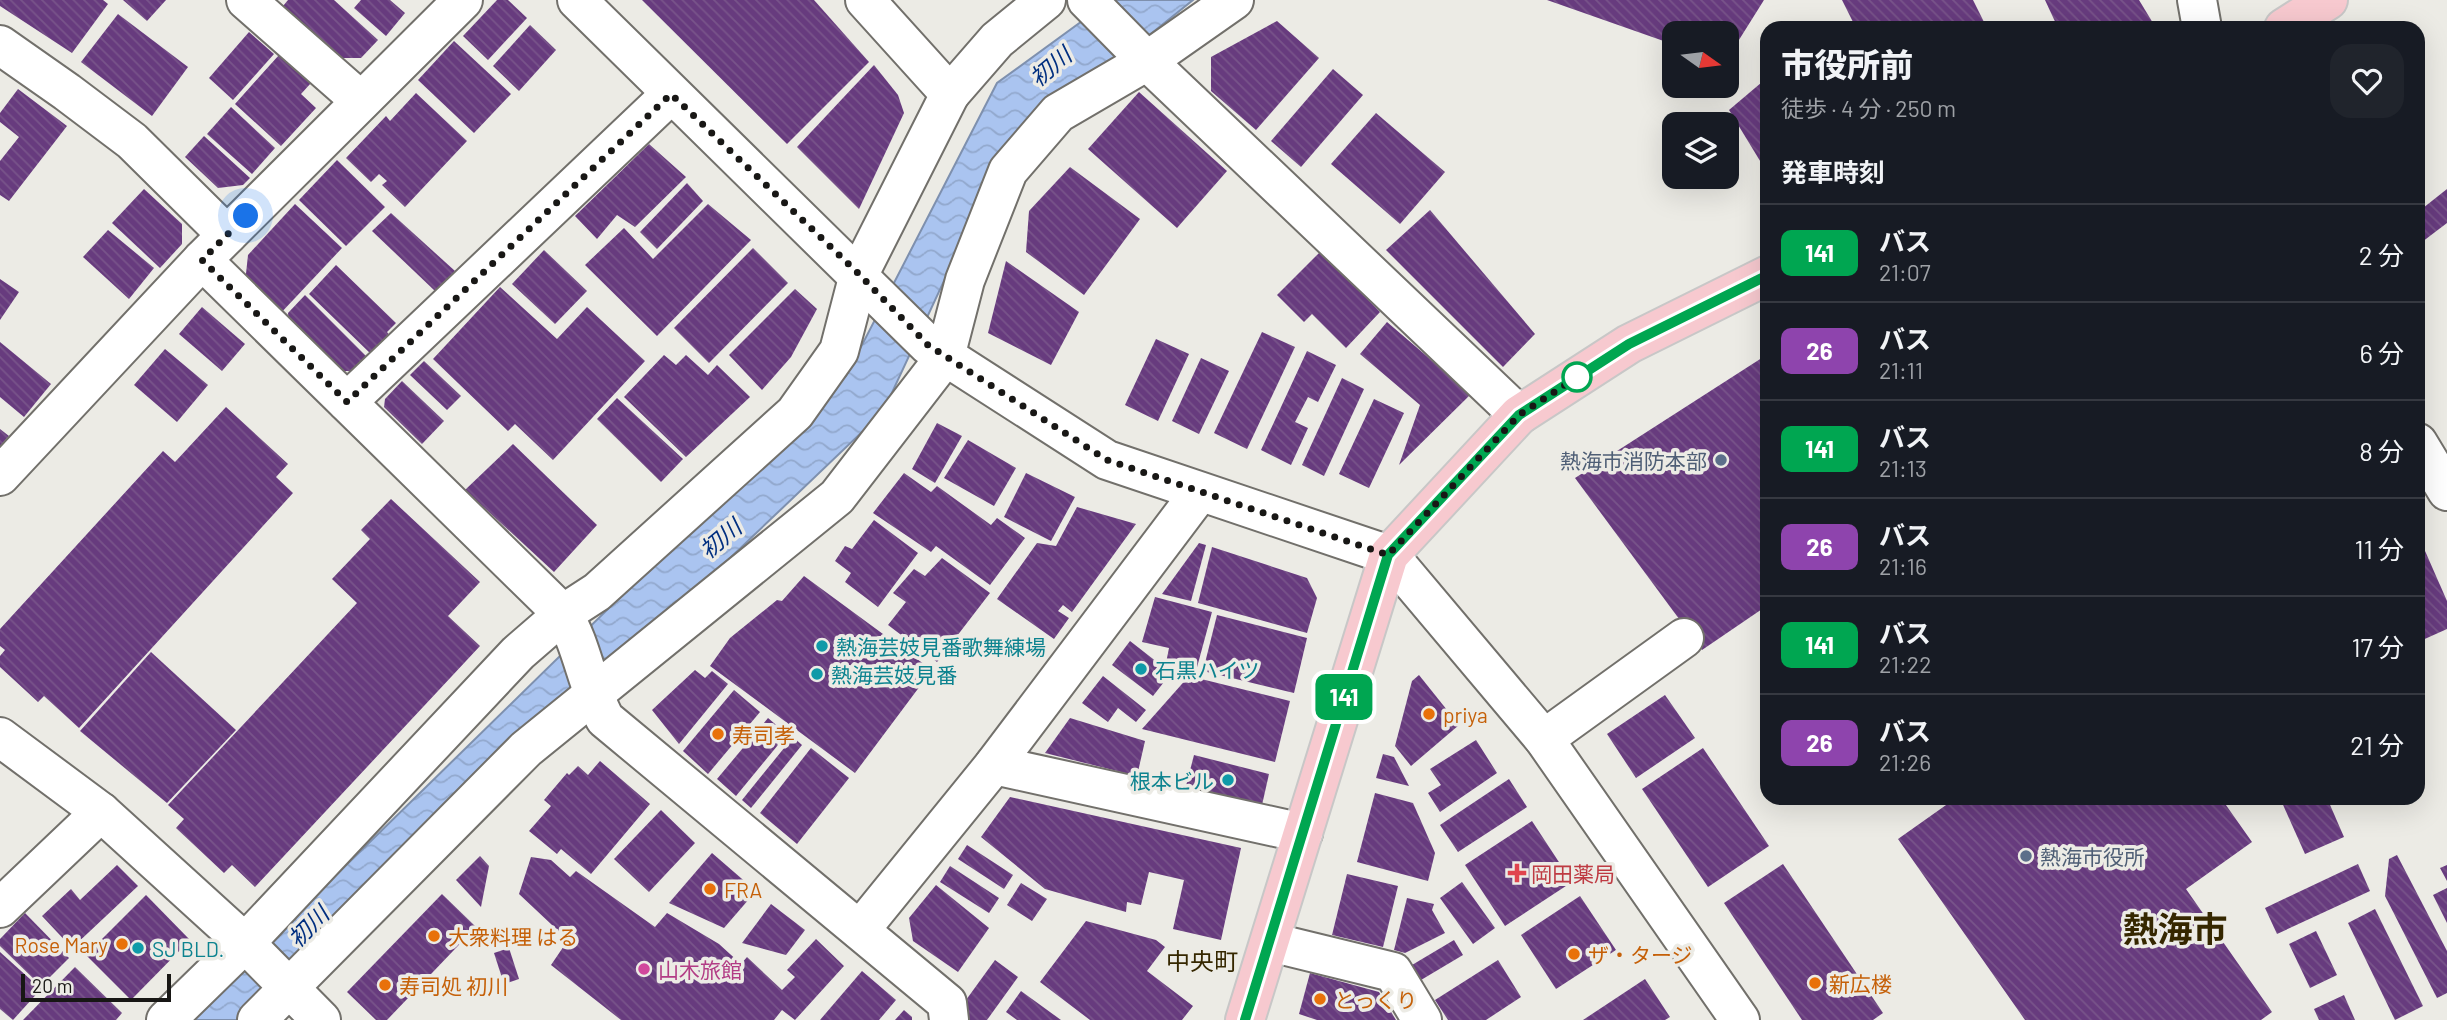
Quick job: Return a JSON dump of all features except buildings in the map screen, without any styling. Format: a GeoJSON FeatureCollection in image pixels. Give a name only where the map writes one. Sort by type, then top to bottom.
{"type":"FeatureCollection","features":[{"type":"Feature","properties":{"kind":"main road"},"geometry":{"type":"LineString","coordinates":[[2295,21],[2328,0]]}},
{"type":"Feature","properties":{"kind":"main road"},"geometry":{"type":"LineString","coordinates":[[1245,1020],[1388,555],[1519,415],[1629,344],[1760,279]]}},
{"type":"Feature","properties":{"kind":"street"},"geometry":{"type":"LineString","coordinates":[[246,0],[361,101]]}},
{"type":"Feature","properties":{"kind":"street"},"geometry":{"type":"LineString","coordinates":[[0,476],[215,247],[463,0]]}},
{"type":"Feature","properties":{"kind":"street"},"geometry":{"type":"LineString","coordinates":[[577,0],[937,351],[1107,460],[1388,555],[1544,740],[1740,1020]]}},
{"type":"Feature","properties":{"kind":"street"},"geometry":{"type":"LineString","coordinates":[[865,0],[950,94]]}},
{"type":"Feature","properties":{"kind":"street"},"geometry":{"type":"LineString","coordinates":[[166,1020],[245,943],[518,653],[563,614],[597,592],[796,413],[839,351],[950,94],[997,40],[1046,0]]}},
{"type":"Feature","properties":{"kind":"street"},"geometry":{"type":"LineString","coordinates":[[1087,0],[1147,61],[1519,415]]}},
{"type":"Feature","properties":{"kind":"street"},"geometry":{"type":"LineString","coordinates":[[257,1020],[526,749],[837,497],[937,351],[1008,172],[1058,113],[1147,61],[1234,0]]}},
{"type":"Feature","properties":{"kind":"street"},"geometry":{"type":"LineString","coordinates":[[2197,0],[2201,21]]}},
{"type":"Feature","properties":{"kind":"street"},"geometry":{"type":"LineString","coordinates":[[0,45],[132,141],[215,247],[347,402],[563,614],[573,631],[593,696],[605,719],[947,1003],[948,1020]]}},
{"type":"Feature","properties":{"kind":"street"},"geometry":{"type":"LineString","coordinates":[[347,402],[671,94]]}},
{"type":"Feature","properties":{"kind":"street"},"geometry":{"type":"LineString","coordinates":[[2425,455],[2447,491]]}},
{"type":"Feature","properties":{"kind":"street"},"geometry":{"type":"LineString","coordinates":[[860,930],[994,765],[1200,492]]}},
{"type":"Feature","properties":{"kind":"street"},"geometry":{"type":"LineString","coordinates":[[1544,740],[1684,638]]}},
{"type":"Feature","properties":{"kind":"street"},"geometry":{"type":"LineString","coordinates":[[0,737],[101,812],[245,943],[321,1020]]}},
{"type":"Feature","properties":{"kind":"street"},"geometry":{"type":"LineString","coordinates":[[994,765],[1303,833]]}},
{"type":"Feature","properties":{"kind":"street"},"geometry":{"type":"LineString","coordinates":[[0,908],[101,812]]}},
{"type":"Feature","properties":{"kind":"street"},"geometry":{"type":"LineString","coordinates":[[1270,942],[1393,972],[1422,1020]]}},
{"type":"Feature","properties":{"kind":"water","name":"初川"},"geometry":{"type":"Polygon","coordinates":[[[1111,0],[1193,0],[1004,152],[883,412],[246,1020],[184,1020],[330,881],[846,376],[997,83],[1111,0]]]}},
{"type":"Feature","properties":{"kind":"bus line","name":"141"},"geometry":{"type":"LineString","coordinates":[[1245,1020],[1388,555],[1519,415],[1629,344],[1760,279]]}},
{"type":"Feature","properties":{"kind":"place","name":"熱海市消防本部"},"geometry":{"type":"Point","coordinates":[1721,460]}},
{"type":"Feature","properties":{"kind":"place","name":"熱海芸妓見番歌舞練場"},"geometry":{"type":"Point","coordinates":[822,646]}},
{"type":"Feature","properties":{"kind":"place","name":"石黒ハイツ"},"geometry":{"type":"Point","coordinates":[1141,669]}},
{"type":"Feature","properties":{"kind":"place","name":"熱海芸妓見番"},"geometry":{"type":"Point","coordinates":[817,674]}},
{"type":"Feature","properties":{"kind":"place","name":"priya"},"geometry":{"type":"Point","coordinates":[1429,714]}},
{"type":"Feature","properties":{"kind":"place","name":"寿司孝"},"geometry":{"type":"Point","coordinates":[718,734]}},
{"type":"Feature","properties":{"kind":"place","name":"根本ビル"},"geometry":{"type":"Point","coordinates":[1228,780]}},
{"type":"Feature","properties":{"kind":"place","name":"熱海市役所"},"geometry":{"type":"Point","coordinates":[2026,856]}},
{"type":"Feature","properties":{"kind":"place","name":"岡田薬局"},"geometry":{"type":"Point","coordinates":[1517,873]}},
{"type":"Feature","properties":{"kind":"place","name":"FRA"},"geometry":{"type":"Point","coordinates":[710,889]}},
{"type":"Feature","properties":{"kind":"place","name":"大衆料理 はる"},"geometry":{"type":"Point","coordinates":[434,936]}},
{"type":"Feature","properties":{"kind":"place","name":"Rose Mary"},"geometry":{"type":"Point","coordinates":[122,944]}},
{"type":"Feature","properties":{"kind":"place","name":"SJ BLD."},"geometry":{"type":"Point","coordinates":[138,948]}},
{"type":"Feature","properties":{"kind":"place","name":"ザ・タージ"},"geometry":{"type":"Point","coordinates":[1574,954]}},
{"type":"Feature","properties":{"kind":"place","name":"山木旅館"},"geometry":{"type":"Point","coordinates":[644,969]}},
{"type":"Feature","properties":{"kind":"place","name":"新広楼"},"geometry":{"type":"Point","coordinates":[1815,983]}},
{"type":"Feature","properties":{"kind":"place","name":"寿司処 初川"},"geometry":{"type":"Point","coordinates":[385,985]}},
{"type":"Feature","properties":{"kind":"place","name":"とっくり"},"geometry":{"type":"Point","coordinates":[1320,999]}},
{"type":"Feature","properties":{"kind":"district","name":"熱海市"},"geometry":{"type":"Point","coordinates":[2175,928]}},
{"type":"Feature","properties":{"kind":"district","name":"中央町"},"geometry":{"type":"Point","coordinates":[1202,960]}},
{"type":"Feature","properties":{"kind":"route"},"geometry":{"type":"LineString","coordinates":[[246,216],[202,260],[347,402],[671,94],[859,274],[928,345],[1107,460],[1388,555],[1519,415],[1585,372],[1577,377]]}}]}
